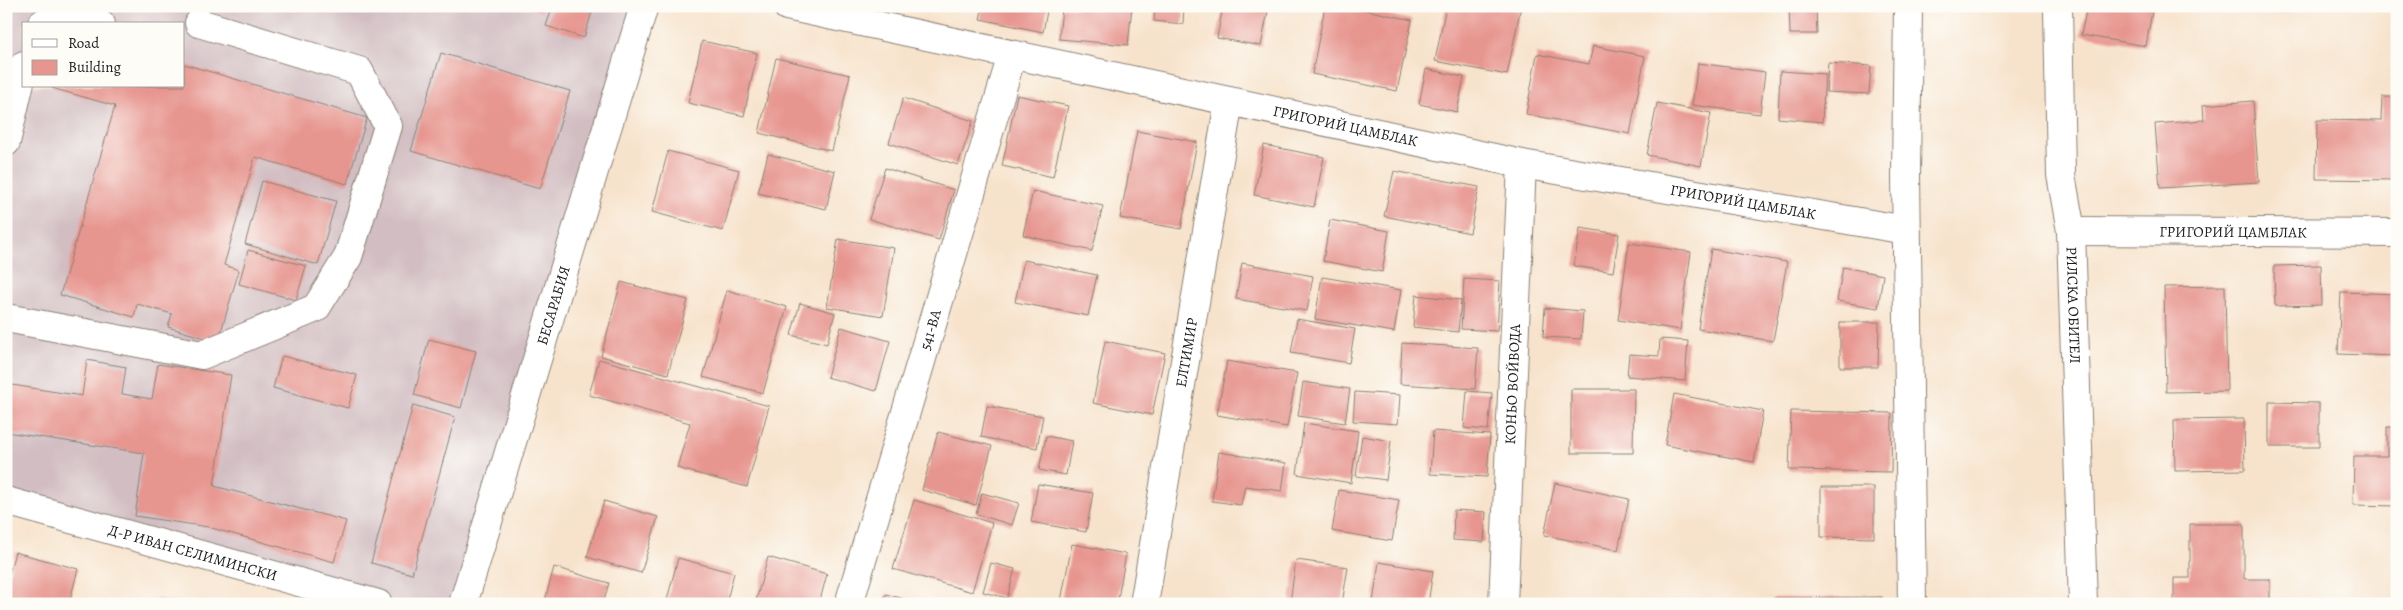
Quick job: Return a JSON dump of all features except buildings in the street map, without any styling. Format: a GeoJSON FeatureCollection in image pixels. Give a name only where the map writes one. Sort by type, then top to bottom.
{"type":"FeatureCollection","features":[{"type":"Feature","properties":{"kind":"street","name":"БЕСАРАБИЯ"},"geometry":{"type":"LineString","coordinates":[[463,604],[644,6]]}},
{"type":"Feature","properties":{"kind":"street","name":"ГРИГОРИЙ ЦАМБЛАК"},"geometry":{"type":"LineString","coordinates":[[787,6],[1522,164],[1906,230]]}},
{"type":"Feature","properties":{"kind":"street"},"geometry":{"type":"LineString","coordinates":[[1908,6],[1906,230],[1912,604]]}},
{"type":"Feature","properties":{"kind":"street","name":"РИЛСКА ОБИТЕЛ"},"geometry":{"type":"LineString","coordinates":[[2058,6],[2061,175],[2071,231],[2084,604]]}},
{"type":"Feature","properties":{"kind":"street"},"geometry":{"type":"LineString","coordinates":[[45,22],[59,12],[94,22]]}},
{"type":"Feature","properties":{"kind":"street"},"geometry":{"type":"LineString","coordinates":[[6,318],[202,355],[316,308],[348,257],[388,126],[359,71],[196,20]]}},
{"type":"Feature","properties":{"kind":"street","name":"541-ВА"},"geometry":{"type":"LineString","coordinates":[[849,604],[1012,55]]}},
{"type":"Feature","properties":{"kind":"street"},"geometry":{"type":"LineString","coordinates":[[6,142],[22,74]]}},
{"type":"Feature","properties":{"kind":"street","name":"ЕЛТИМИР"},"geometry":{"type":"LineString","coordinates":[[1144,604],[1229,101]]}},
{"type":"Feature","properties":{"kind":"street","name":"КОНЬО ВОЙВОДА"},"geometry":{"type":"LineString","coordinates":[[1503,604],[1522,164]]}},
{"type":"Feature","properties":{"kind":"street","name":"ГРИГОРИЙ ЦАМБЛАК"},"geometry":{"type":"LineString","coordinates":[[2071,231],[2397,233]]}},
{"type":"Feature","properties":{"kind":"street","name":"Д-Р ИВАН СЕЛИМИНСКИ"},"geometry":{"type":"LineString","coordinates":[[6,500],[378,604]]}},
{"type":"Feature","properties":{"kind":"shaded area"},"geometry":{"type":"Polygon","coordinates":[[[6,6],[644,6],[463,604],[378,604],[6,501],[6,6]]]}}]}
